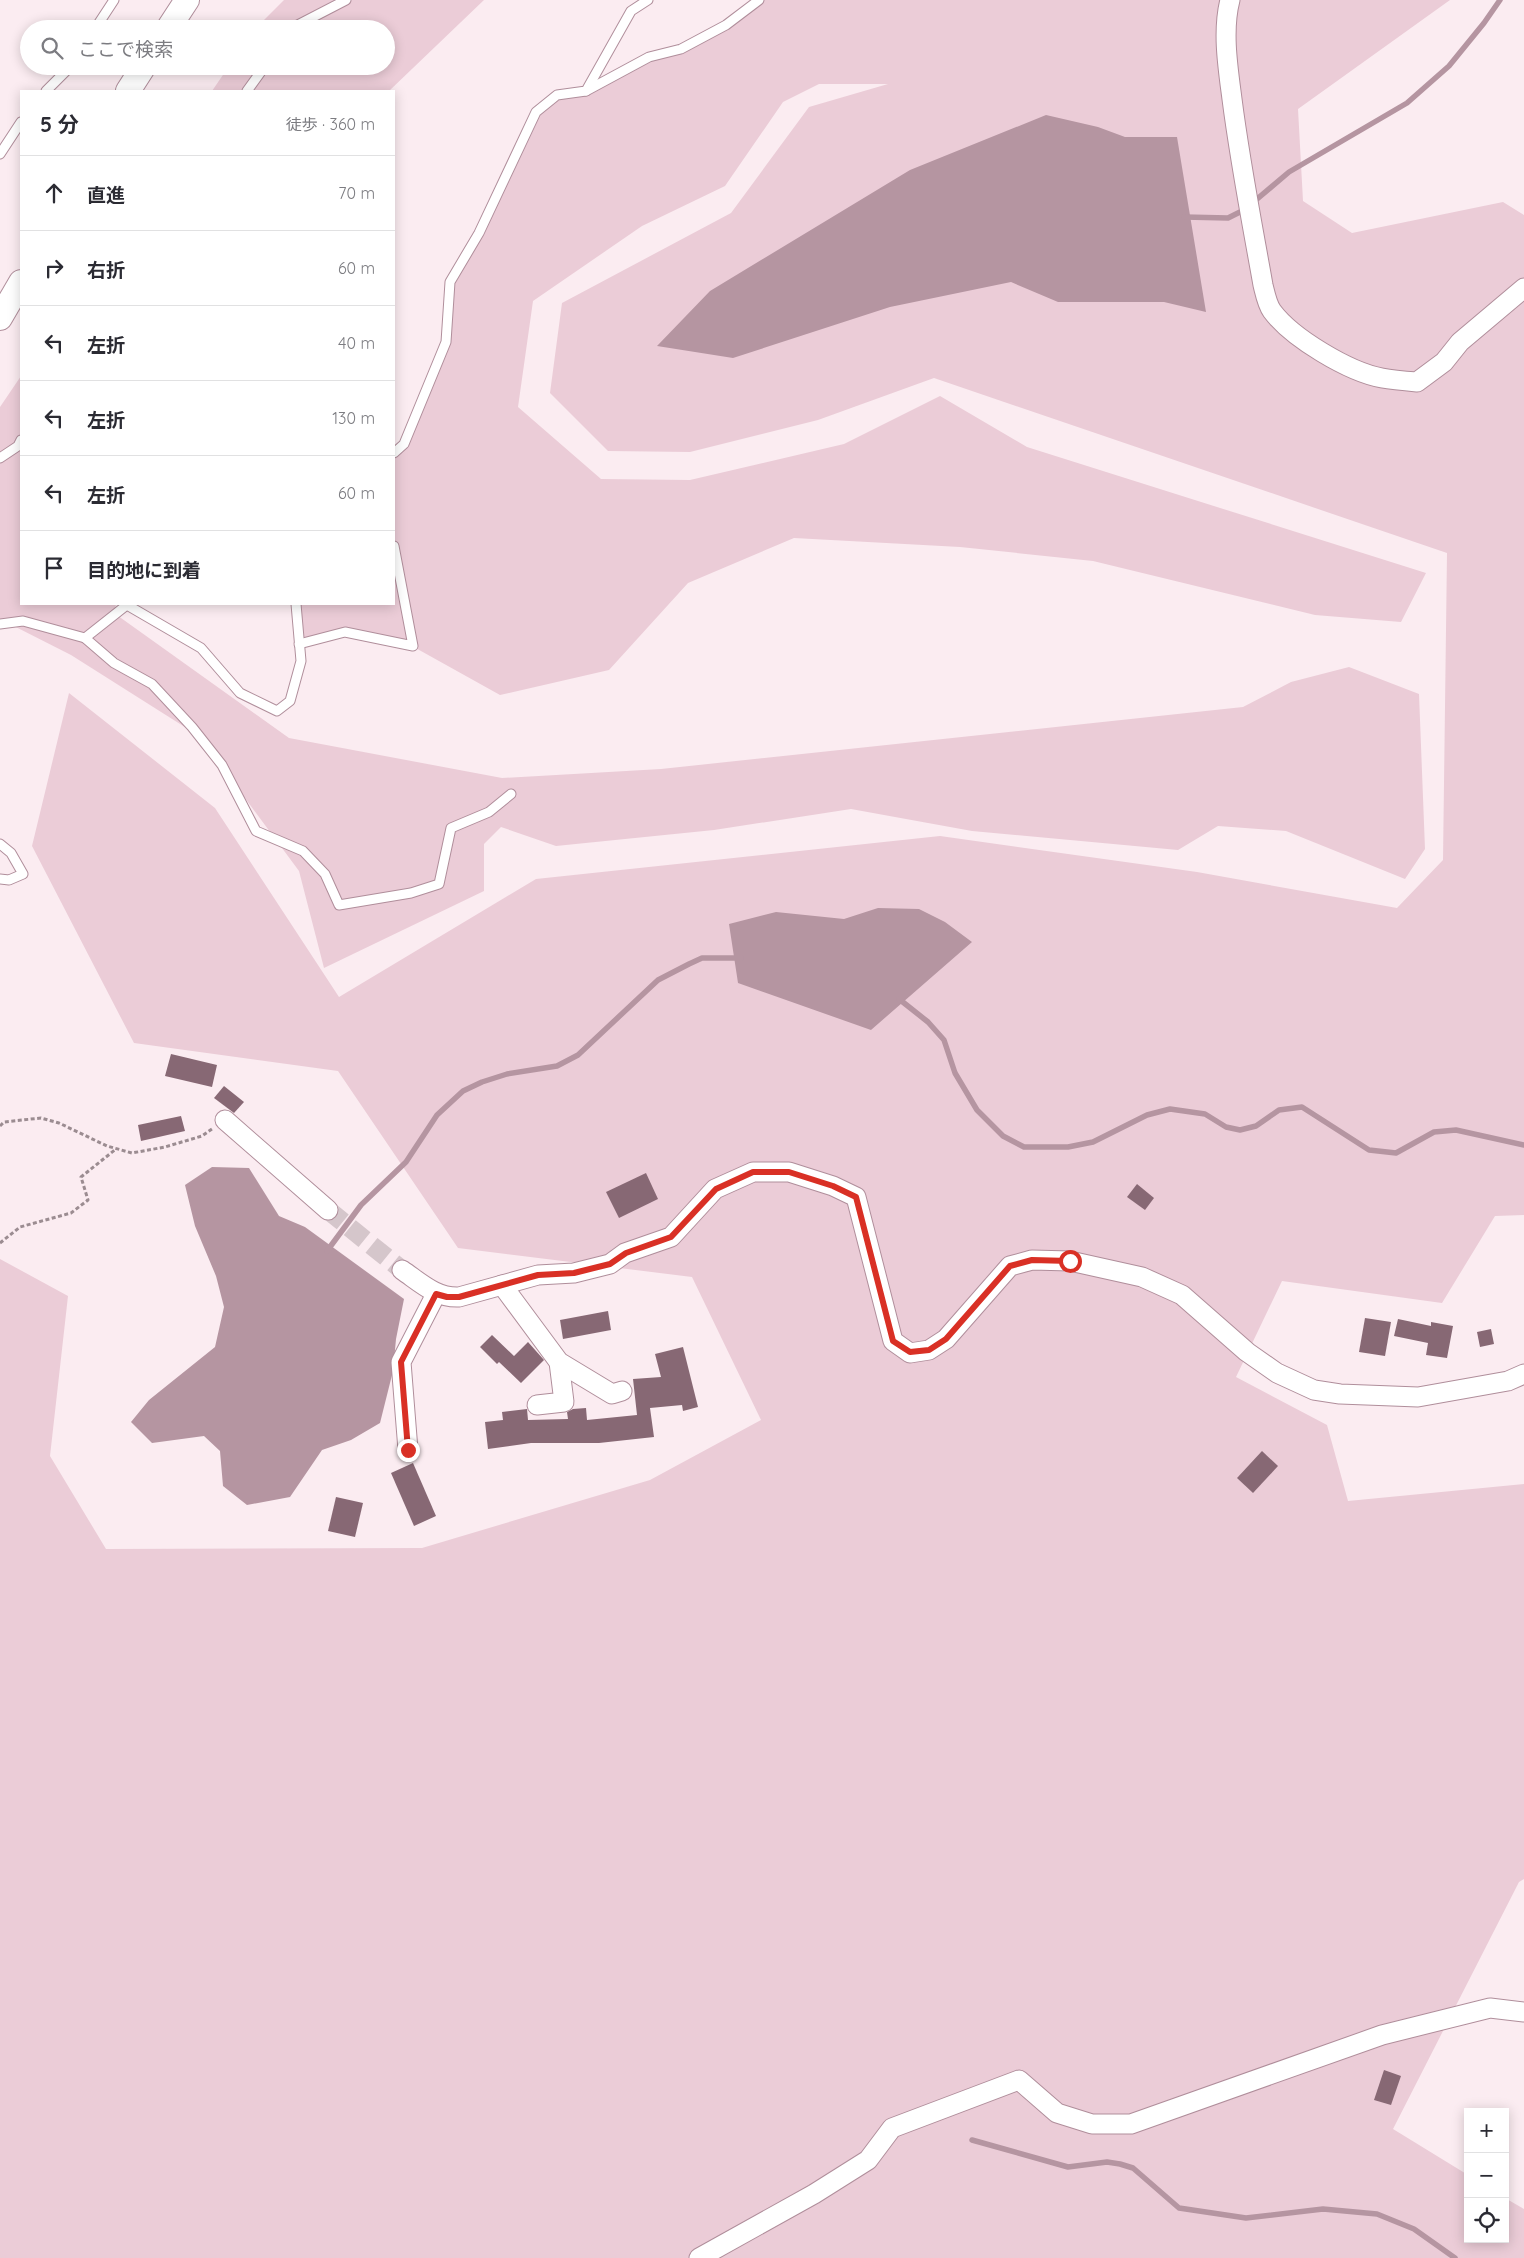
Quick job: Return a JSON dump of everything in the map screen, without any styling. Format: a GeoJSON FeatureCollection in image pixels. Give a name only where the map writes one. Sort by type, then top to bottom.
{"type":"FeatureCollection","features":[{"type":"Feature","properties":{"kind":"street"},"geometry":{"type":"LineString","coordinates":[[174,20],[187,0]]}},
{"type":"Feature","properties":{"kind":"street"},"geometry":{"type":"LineString","coordinates":[[1230,0],[1227,11],[1228,68],[1236,131],[1263,285],[1271,309],[1288,329],[1314,349],[1350,366],[1380,378],[1416,382],[1444,362],[1460,342],[1518,291],[1524,288]]}},
{"type":"Feature","properties":{"kind":"street"},"geometry":{"type":"LineString","coordinates":[[129,90],[138,75]]}},
{"type":"Feature","properties":{"kind":"street"},"geometry":{"type":"LineString","coordinates":[[0,318],[20,284]]}},
{"type":"Feature","properties":{"kind":"street"},"geometry":{"type":"LineString","coordinates":[[225,1120],[328,1210]]}},
{"type":"Feature","properties":{"kind":"street"},"geometry":{"type":"LineString","coordinates":[[402,1270],[436,1294],[447,1297],[459,1297],[538,1275],[574,1273],[610,1264],[626,1253],[671,1237],[716,1189],[753,1172],[789,1172],[833,1186],[856,1197],[893,1341],[910,1352],[929,1350],[946,1339],[1010,1266],[1032,1260],[1070,1261],[1142,1277],[1182,1295],[1247,1352],[1277,1372],[1314,1390],[1340,1394],[1418,1397],[1508,1381],[1524,1374]]}},
{"type":"Feature","properties":{"kind":"street"},"geometry":{"type":"LineString","coordinates":[[502,1285],[559,1362],[612,1394],[622,1391]]}},
{"type":"Feature","properties":{"kind":"street"},"geometry":{"type":"LineString","coordinates":[[408,1450],[401,1362],[436,1294]]}},
{"type":"Feature","properties":{"kind":"street"},"geometry":{"type":"LineString","coordinates":[[537,1405],[564,1402],[559,1362]]}},
{"type":"Feature","properties":{"kind":"street"},"geometry":{"type":"LineString","coordinates":[[699,2258],[814,2194],[868,2160],[892,2128],[1019,2080],[1058,2113],[1092,2124],[1132,2124],[1382,2035],[1490,2008],[1524,2012]]}},
{"type":"Feature","properties":{"kind":"lane"},"geometry":{"type":"LineString","coordinates":[[101,20],[114,0]]}},
{"type":"Feature","properties":{"kind":"lane"},"geometry":{"type":"LineString","coordinates":[[307,20],[346,0]]}},
{"type":"Feature","properties":{"kind":"lane"},"geometry":{"type":"LineString","coordinates":[[586,91],[631,11],[648,0]]}},
{"type":"Feature","properties":{"kind":"lane"},"geometry":{"type":"LineString","coordinates":[[395,452],[404,444],[446,342],[450,282],[479,233],[536,112],[557,95],[586,91],[649,58],[682,49],[726,25],[759,0]]}},
{"type":"Feature","properties":{"kind":"lane"},"geometry":{"type":"LineString","coordinates":[[47,90],[62,75]]}},
{"type":"Feature","properties":{"kind":"lane"},"geometry":{"type":"LineString","coordinates":[[248,90],[258,75]]}},
{"type":"Feature","properties":{"kind":"lane"},"geometry":{"type":"LineString","coordinates":[[0,154],[20,124]]}},
{"type":"Feature","properties":{"kind":"lane"},"geometry":{"type":"LineString","coordinates":[[0,458],[18,446],[20,442]]}},
{"type":"Feature","properties":{"kind":"lane"},"geometry":{"type":"LineString","coordinates":[[299,644],[345,632],[412,646],[395,552]]}},
{"type":"Feature","properties":{"kind":"lane"},"geometry":{"type":"LineString","coordinates":[[85,638],[127,605]]}},
{"type":"Feature","properties":{"kind":"lane"},"geometry":{"type":"LineString","coordinates":[[130,605],[201,648],[240,693],[277,711],[290,701],[301,661],[296,605]]}},
{"type":"Feature","properties":{"kind":"lane"},"geometry":{"type":"LineString","coordinates":[[0,624],[23,621],[85,638],[114,663],[152,684],[192,727],[222,766],[256,831],[303,850],[325,874],[339,905],[411,893],[439,884],[451,828],[489,812],[511,794]]}},
{"type":"Feature","properties":{"kind":"lane"},"geometry":{"type":"LineString","coordinates":[[0,844],[11,853],[22,874],[9,880],[0,879]]}},
{"type":"Feature","properties":{"kind":"path"},"geometry":{"type":"LineString","coordinates":[[0,1126],[4,1122],[41,1118],[59,1123],[116,1149],[132,1154],[166,1147],[202,1136],[225,1120]]}},
{"type":"Feature","properties":{"kind":"path"},"geometry":{"type":"LineString","coordinates":[[0,1243],[20,1227],[71,1213],[88,1200],[80,1177],[116,1149]]}},
{"type":"Feature","properties":{"kind":"shaded area"},"geometry":{"type":"Polygon","coordinates":[[[284,0],[484,0],[390,90],[213,90],[223,75],[395,75],[395,20],[264,20],[284,0]]]}},
{"type":"Feature","properties":{"kind":"shaded area"},"geometry":{"type":"Polygon","coordinates":[[[759,0],[1450,0],[1298,109],[1303,201],[1352,233],[1503,202],[1524,215],[1524,1215],[1495,1216],[1442,1303],[1282,1281],[1236,1377],[1327,1425],[1348,1501],[1524,1484],[1524,1879],[1519,1882],[1393,2129],[1464,2173],[1464,2243],[1509,2243],[1509,2200],[1524,2209],[1524,2258],[0,2258],[0,1259],[68,1296],[50,1456],[106,1549],[422,1548],[650,1480],[761,1420],[692,1277],[458,1248],[338,1071],[134,1043],[32,846],[69,693],[215,808],[339,997],[536,879],[940,836],[1197,872],[1397,908],[1443,860],[1447,553],[934,378],[818,420],[690,452],[608,451],[550,393],[562,303],[731,213],[809,107],[888,84],[819,84],[783,102],[725,186],[642,226],[533,301],[518,407],[601,479],[690,480],[844,444],[940,396],[1027,447],[1426,573],[1401,622],[1315,615],[1093,561],[960,547],[794,538],[688,583],[609,670],[500,695],[412,646],[345,632],[299,644],[296,605],[395,605],[395,452],[404,444],[446,342],[450,282],[536,112],[557,95],[586,91],[649,57],[681,49],[759,0]]]}},
{"type":"Feature","properties":{"kind":"shaded area"},"geometry":{"type":"Polygon","coordinates":[[[1046,115],[1098,127],[1125,137],[1177,137],[1206,312],[1164,302],[1058,302],[1011,282],[890,307],[733,358],[657,346],[710,291],[910,170],[1046,115]]]}},
{"type":"Feature","properties":{"kind":"shaded area"},"geometry":{"type":"Polygon","coordinates":[[[20,377],[20,605],[116,605],[114,613],[289,738],[502,778],[661,769],[1243,707],[1291,682],[1349,667],[1419,694],[1425,849],[1405,879],[1286,831],[1218,826],[1178,850],[972,831],[851,809],[714,830],[556,846],[501,827],[484,844],[484,891],[324,968],[299,871],[199,736],[71,655],[0,619],[0,407],[20,377]]]}},
{"type":"Feature","properties":{"kind":"shaded area"},"geometry":{"type":"Polygon","coordinates":[[[878,908],[919,909],[945,922],[972,942],[871,1030],[738,983],[729,924],[776,912],[844,919],[878,908]]]}},
{"type":"Feature","properties":{"kind":"shaded area"},"geometry":{"type":"Polygon","coordinates":[[[212,1167],[249,1168],[279,1216],[305,1227],[404,1299],[396,1339],[393,1371],[380,1423],[351,1440],[322,1450],[290,1497],[247,1505],[223,1486],[220,1451],[204,1436],[152,1443],[131,1422],[149,1400],[215,1347],[224,1307],[216,1276],[195,1226],[185,1185],[212,1167]]]}},
{"type":"Feature","properties":{"kind":"building"},"geometry":{"type":"Polygon","coordinates":[[[171,1054],[217,1065],[212,1087],[165,1076],[171,1054]]]}},
{"type":"Feature","properties":{"kind":"building"},"geometry":{"type":"Polygon","coordinates":[[[224,1086],[244,1102],[234,1113],[214,1098],[224,1086]]]}},
{"type":"Feature","properties":{"kind":"building"},"geometry":{"type":"Polygon","coordinates":[[[181,1116],[185,1131],[141,1141],[138,1125],[181,1116]]]}},
{"type":"Feature","properties":{"kind":"building"},"geometry":{"type":"Polygon","coordinates":[[[646,1173],[658,1199],[619,1218],[606,1192],[646,1173]]]}},
{"type":"Feature","properties":{"kind":"building"},"geometry":{"type":"Polygon","coordinates":[[[1137,1184],[1154,1198],[1145,1210],[1127,1197],[1137,1184]]]}},
{"type":"Feature","properties":{"kind":"building"},"geometry":{"type":"Polygon","coordinates":[[[608,1311],[611,1330],[563,1339],[560,1320],[608,1311]]]}},
{"type":"Feature","properties":{"kind":"building"},"geometry":{"type":"Polygon","coordinates":[[[1365,1318],[1391,1322],[1385,1356],[1359,1352],[1365,1318]]]}},
{"type":"Feature","properties":{"kind":"building"},"geometry":{"type":"Polygon","coordinates":[[[1398,1319],[1431,1326],[1431,1322],[1453,1326],[1447,1358],[1426,1355],[1428,1343],[1394,1336],[1398,1319]]]}},
{"type":"Feature","properties":{"kind":"building"},"geometry":{"type":"Polygon","coordinates":[[[1491,1329],[1494,1344],[1480,1347],[1477,1332],[1491,1329]]]}},
{"type":"Feature","properties":{"kind":"building"},"geometry":{"type":"Polygon","coordinates":[[[492,1335],[514,1356],[528,1342],[544,1360],[521,1383],[499,1362],[497,1364],[480,1347],[492,1335]]]}},
{"type":"Feature","properties":{"kind":"building"},"geometry":{"type":"Polygon","coordinates":[[[683,1347],[698,1407],[683,1411],[682,1405],[650,1408],[654,1437],[599,1443],[531,1443],[488,1449],[485,1422],[503,1420],[502,1412],[527,1409],[528,1420],[568,1419],[567,1412],[573,1409],[586,1408],[587,1420],[637,1415],[633,1379],[661,1377],[655,1354],[683,1347]]]}},
{"type":"Feature","properties":{"kind":"building"},"geometry":{"type":"Polygon","coordinates":[[[1262,1451],[1278,1466],[1253,1493],[1237,1478],[1262,1451]]]}},
{"type":"Feature","properties":{"kind":"building"},"geometry":{"type":"Polygon","coordinates":[[[413,1463],[436,1516],[414,1526],[391,1473],[413,1463]]]}},
{"type":"Feature","properties":{"kind":"building"},"geometry":{"type":"Polygon","coordinates":[[[336,1497],[363,1503],[355,1537],[328,1531],[336,1497]]]}},
{"type":"Feature","properties":{"kind":"building"},"geometry":{"type":"Polygon","coordinates":[[[1384,2070],[1401,2076],[1391,2105],[1374,2100],[1384,2070]]]}},
{"type":"Feature","properties":{"kind":"waterway"},"geometry":{"type":"LineString","coordinates":[[1184,217],[1228,218],[1244,210],[1289,172],[1407,103],[1449,66],[1500,0]]}},
{"type":"Feature","properties":{"kind":"waterway"},"geometry":{"type":"LineString","coordinates":[[327,1251],[361,1205],[406,1162],[437,1115],[463,1091],[482,1082],[507,1074],[557,1066],[578,1055],[658,980],[702,958],[741,958]]}},
{"type":"Feature","properties":{"kind":"waterway"},"geometry":{"type":"LineString","coordinates":[[899,999],[928,1022],[944,1040],[955,1073],[977,1110],[1003,1136],[1024,1147],[1068,1147],[1093,1142],[1147,1115],[1170,1109],[1205,1114],[1226,1127],[1240,1130],[1256,1126],[1279,1110],[1302,1107],[1369,1150],[1396,1153],[1434,1132],[1456,1130],[1524,1145]]}},
{"type":"Feature","properties":{"kind":"waterway"},"geometry":{"type":"LineString","coordinates":[[972,2140],[1068,2167],[1107,2162],[1133,2168],[1179,2208],[1246,2218],[1323,2209],[1377,2214],[1414,2229],[1455,2258]]}},
{"type":"Feature","properties":{"kind":"tunnel"},"geometry":{"type":"LineString","coordinates":[[328,1210],[402,1270]]}},
{"type":"Feature","properties":{"kind":"route"},"geometry":{"type":"LineString","coordinates":[[408,1450],[401,1362],[436,1294],[447,1297],[459,1297],[538,1275],[574,1273],[610,1264],[626,1253],[671,1237],[716,1189],[753,1172],[789,1172],[833,1186],[856,1197],[864,1232],[880,1281],[893,1341],[910,1352],[929,1350],[946,1339],[1010,1266],[1032,1260],[1070,1261]]}}]}
